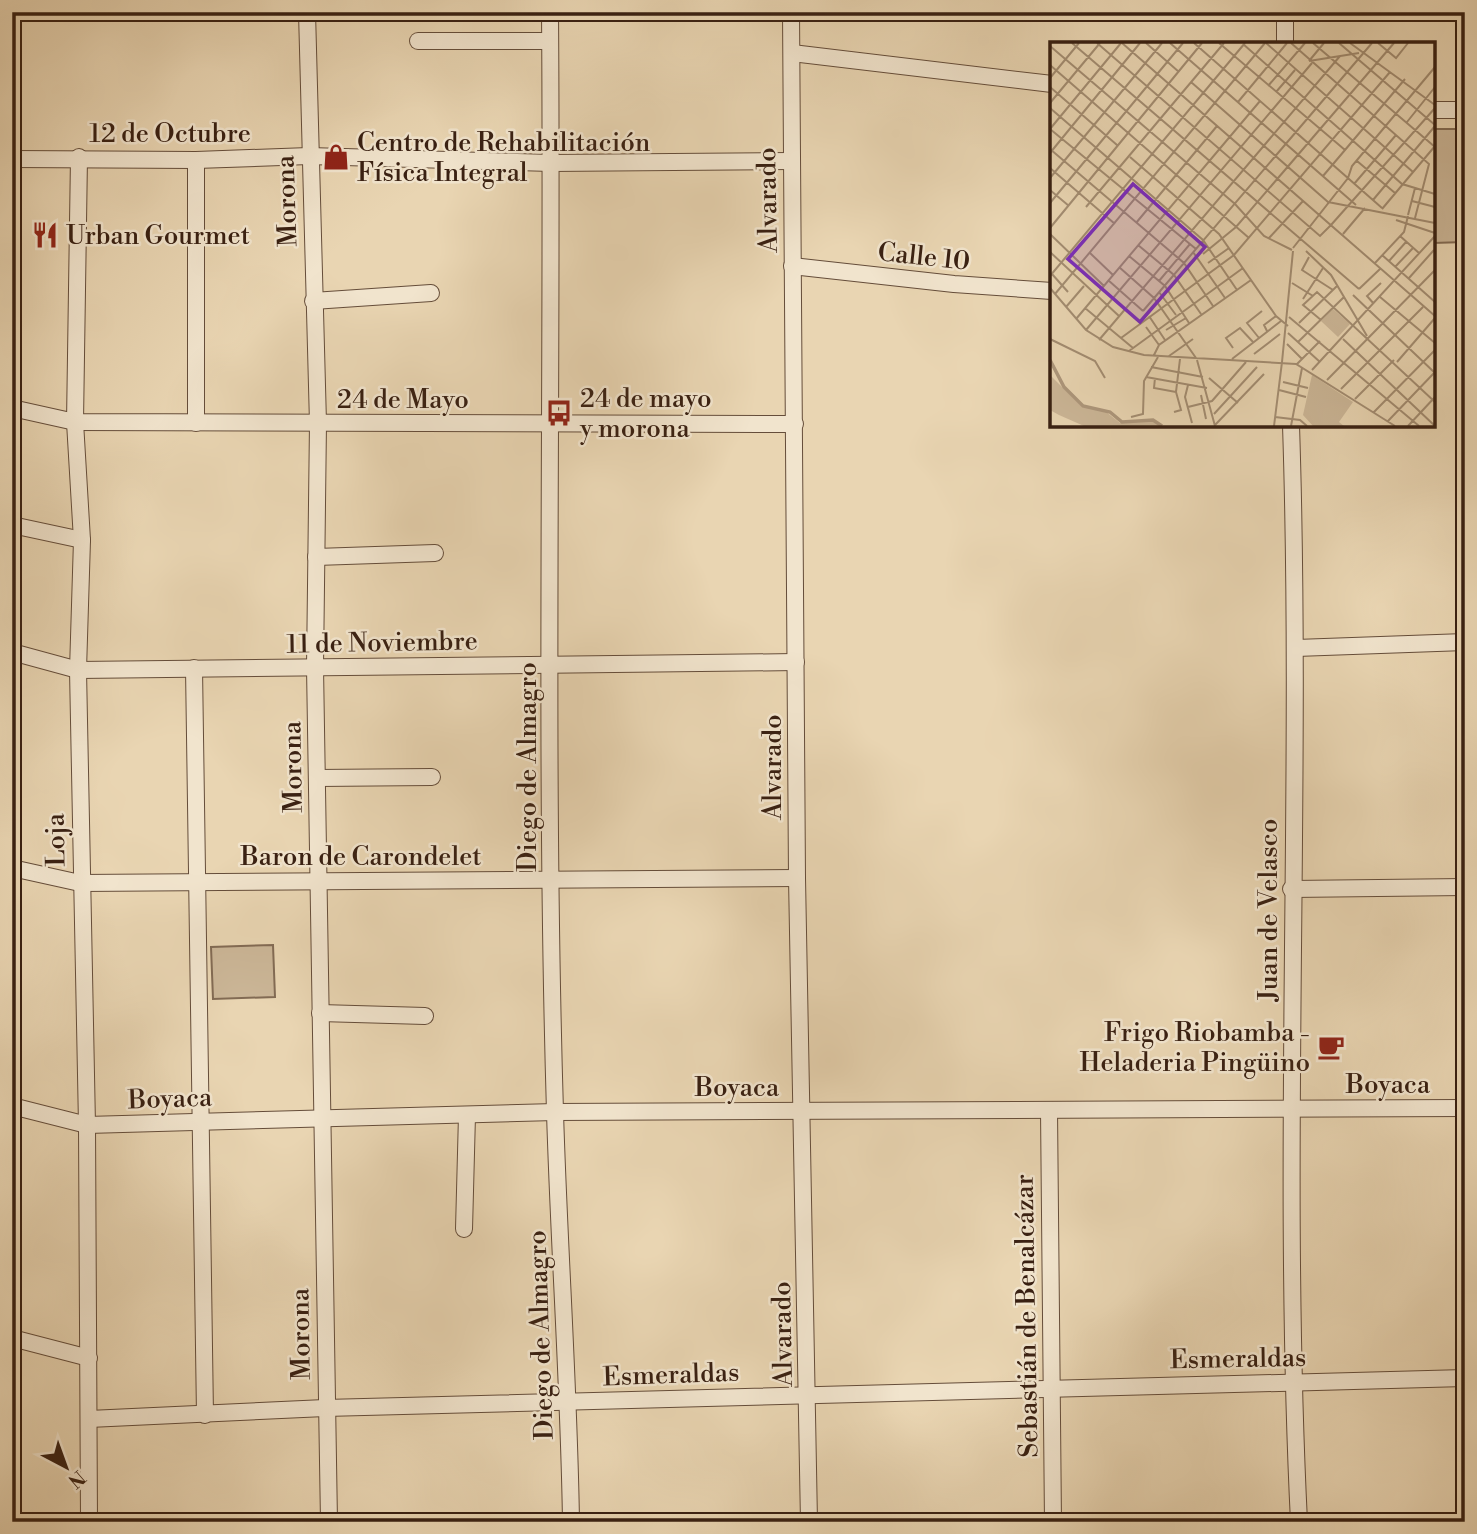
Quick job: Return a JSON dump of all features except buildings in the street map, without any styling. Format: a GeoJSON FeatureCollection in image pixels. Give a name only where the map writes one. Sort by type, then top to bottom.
{"type":"FeatureCollection","features":[{"type":"Feature","properties":{"kind":"street","name":"Morona"},"geometry":{"type":"LineString","coordinates":[[307,12],[317,424],[315,667],[325,1409],[329,1522]]}},
{"type":"Feature","properties":{"kind":"street","name":"Diego de Almagro"},"geometry":{"type":"LineString","coordinates":[[550,12],[549,424],[555,1112],[569,1402],[571,1522]]}},
{"type":"Feature","properties":{"kind":"street","name":"Alvarado"},"geometry":{"type":"LineString","coordinates":[[791,12],[797,878],[809,1522]]}},
{"type":"Feature","properties":{"kind":"street"},"geometry":{"type":"LineString","coordinates":[[1284,12],[1284,42]]}},
{"type":"Feature","properties":{"kind":"street"},"geometry":{"type":"LineString","coordinates":[[418,41],[550,41]]}},
{"type":"Feature","properties":{"kind":"street"},"geometry":{"type":"LineString","coordinates":[[792,53],[1050,83]]}},
{"type":"Feature","properties":{"kind":"street"},"geometry":{"type":"LineString","coordinates":[[1435,110],[1465,110]]}},
{"type":"Feature","properties":{"kind":"street","name":"12 de Octubre"},"geometry":{"type":"LineString","coordinates":[[12,159],[79,157],[195,160],[309,156],[551,163],[790,161]]}},
{"type":"Feature","properties":{"kind":"street","name":"Loja"},"geometry":{"type":"LineString","coordinates":[[79,157],[75,422],[82,540],[78,670],[80,883],[87,1125],[89,1522]]}},
{"type":"Feature","properties":{"kind":"street"},"geometry":{"type":"LineString","coordinates":[[195,160],[196,423]]}},
{"type":"Feature","properties":{"kind":"street","name":"Calle 10"},"geometry":{"type":"LineString","coordinates":[[792,266],[954,284],[1050,291]]}},
{"type":"Feature","properties":{"kind":"street"},"geometry":{"type":"LineString","coordinates":[[313,301],[431,293]]}},
{"type":"Feature","properties":{"kind":"street","name":"24 de Mayo"},"geometry":{"type":"LineString","coordinates":[[12,408],[75,422],[795,424]]}},
{"type":"Feature","properties":{"kind":"street","name":"Juan de Velasco"},"geometry":{"type":"LineString","coordinates":[[1291,427],[1296,648],[1291,890],[1292,1381],[1299,1522]]}},
{"type":"Feature","properties":{"kind":"street"},"geometry":{"type":"LineString","coordinates":[[12,525],[82,540]]}},
{"type":"Feature","properties":{"kind":"street"},"geometry":{"type":"LineString","coordinates":[[316,557],[435,553]]}},
{"type":"Feature","properties":{"kind":"street"},"geometry":{"type":"LineString","coordinates":[[1296,648],[1465,642]]}},
{"type":"Feature","properties":{"kind":"street","name":"11 de Noviembre"},"geometry":{"type":"LineString","coordinates":[[12,652],[78,670],[796,662]]}},
{"type":"Feature","properties":{"kind":"street"},"geometry":{"type":"LineString","coordinates":[[194,668],[205,1415]]}},
{"type":"Feature","properties":{"kind":"street"},"geometry":{"type":"LineString","coordinates":[[317,778],[432,777]]}},
{"type":"Feature","properties":{"kind":"street","name":"Baron de Carondelet"},"geometry":{"type":"LineString","coordinates":[[12,868],[80,883],[797,878]]}},
{"type":"Feature","properties":{"kind":"street"},"geometry":{"type":"LineString","coordinates":[[1291,890],[1465,887]]}},
{"type":"Feature","properties":{"kind":"street"},"geometry":{"type":"LineString","coordinates":[[320,1013],[425,1016]]}},
{"type":"Feature","properties":{"kind":"street","name":"Boyaca"},"geometry":{"type":"LineString","coordinates":[[12,1106],[87,1125],[555,1112],[1465,1108]]}},
{"type":"Feature","properties":{"kind":"street","name":"Sebastián de Benalcázar"},"geometry":{"type":"LineString","coordinates":[[1049,1110],[1053,1522]]}},
{"type":"Feature","properties":{"kind":"street"},"geometry":{"type":"LineString","coordinates":[[464,1229],[467,1115]]}},
{"type":"Feature","properties":{"kind":"street"},"geometry":{"type":"LineString","coordinates":[[12,1338],[89,1358]]}},
{"type":"Feature","properties":{"kind":"street","name":"Esmeraldas"},"geometry":{"type":"LineString","coordinates":[[89,1419],[325,1409],[1052,1387],[1465,1378]]}},
{"type":"Feature","properties":{"kind":"shaded area"},"geometry":{"type":"Polygon","coordinates":[[[1435,129],[1465,129],[1465,242],[1435,243],[1435,129]]]}},
{"type":"Feature","properties":{"kind":"shaded area"},"geometry":{"type":"Polygon","coordinates":[[[273,945],[275,997],[213,999],[211,947],[273,945]]]}},
{"type":"Feature","properties":{"kind":"place","name":"Centro de Rehabilitación Física Integral"},"geometry":{"type":"Point","coordinates":[336,157]}},
{"type":"Feature","properties":{"kind":"place","name":"Urban Gourmet"},"geometry":{"type":"Point","coordinates":[45,235]}},
{"type":"Feature","properties":{"kind":"place","name":"24 de mayo y morona"},"geometry":{"type":"Point","coordinates":[559,413]}},
{"type":"Feature","properties":{"kind":"place","name":"Frigo Riobamba - Heladeria Pingüino"},"geometry":{"type":"Point","coordinates":[1331,1047]}}]}
